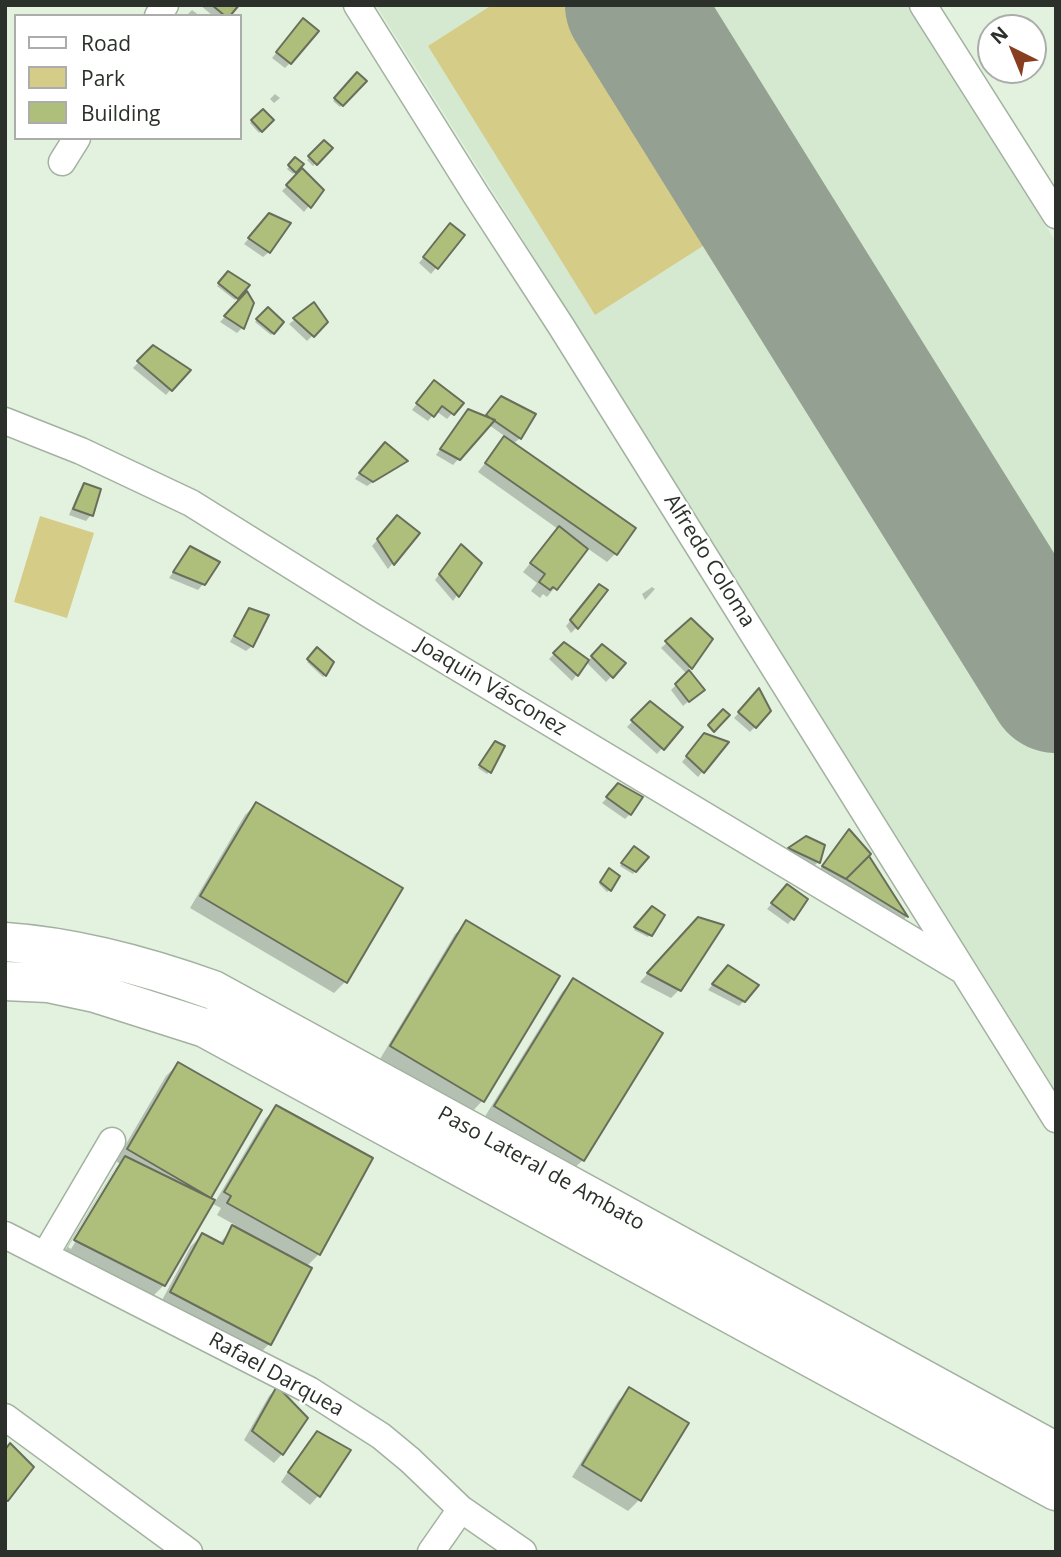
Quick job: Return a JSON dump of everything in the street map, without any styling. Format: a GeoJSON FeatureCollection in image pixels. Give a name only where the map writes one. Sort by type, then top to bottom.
{"type":"FeatureCollection","features":[{"type":"Feature","properties":{"kind":"highway","name":"Paso Lateral de Ambato"},"geometry":{"type":"LineString","coordinates":[[5,942],[49,945],[150,967],[214,990],[732,1295],[1056,1491]]}},
{"type":"Feature","properties":{"kind":"highway","name":"Paso Lateral de Ambato"},"geometry":{"type":"LineString","coordinates":[[5,981],[48,983],[96,993],[205,1028],[543,1210],[732,1295],[1056,1452]]}},
{"type":"Feature","properties":{"kind":"street","name":"Alfredo Coloma"},"geometry":{"type":"LineString","coordinates":[[357,5],[561,326],[1056,1119]]}},
{"type":"Feature","properties":{"kind":"street"},"geometry":{"type":"LineString","coordinates":[[923,5],[1056,215]]}},
{"type":"Feature","properties":{"kind":"street"},"geometry":{"type":"LineString","coordinates":[[62,162],[76,140]]}},
{"type":"Feature","properties":{"kind":"street","name":"Joaquin Vásconez"},"geometry":{"type":"LineString","coordinates":[[5,421],[81,451],[191,503],[372,616],[966,973]]}},
{"type":"Feature","properties":{"kind":"street"},"geometry":{"type":"LineString","coordinates":[[45,1255],[112,1141]]}},
{"type":"Feature","properties":{"kind":"street","name":"Rafael Darquea"},"geometry":{"type":"LineString","coordinates":[[5,1235],[309,1390],[381,1436],[461,1509],[523,1552]]}},
{"type":"Feature","properties":{"kind":"street"},"geometry":{"type":"LineString","coordinates":[[5,1417],[189,1552]]}},
{"type":"Feature","properties":{"kind":"street"},"geometry":{"type":"LineString","coordinates":[[431,1552],[461,1509]]}},
{"type":"Feature","properties":{"kind":"shaded area"},"geometry":{"type":"Polygon","coordinates":[[[376,5],[910,5],[1056,242],[1056,1092],[376,5]]]}},
{"type":"Feature","properties":{"kind":"green space"},"geometry":{"type":"Polygon","coordinates":[[[492,5],[586,5],[728,230],[595,315],[428,46],[492,5]]]}},
{"type":"Feature","properties":{"kind":"green space"},"geometry":{"type":"Polygon","coordinates":[[[40,516],[94,533],[67,618],[14,602],[40,516]]]}},
{"type":"Feature","properties":{"kind":"building"},"geometry":{"type":"Polygon","coordinates":[[[212,5],[239,5],[232,14],[223,14],[212,5]]]}},
{"type":"Feature","properties":{"kind":"building"},"geometry":{"type":"Polygon","coordinates":[[[303,18],[319,31],[291,64],[276,52],[303,18]]]}},
{"type":"Feature","properties":{"kind":"building"},"geometry":{"type":"Polygon","coordinates":[[[357,72],[367,81],[343,106],[334,98],[357,72]]]}},
{"type":"Feature","properties":{"kind":"building"},"geometry":{"type":"Polygon","coordinates":[[[263,109],[274,120],[262,132],[251,120],[263,109]]]}},
{"type":"Feature","properties":{"kind":"building"},"geometry":{"type":"Polygon","coordinates":[[[324,140],[333,148],[317,165],[308,156],[324,140]]]}},
{"type":"Feature","properties":{"kind":"building"},"geometry":{"type":"Polygon","coordinates":[[[295,157],[304,164],[296,173],[288,165],[295,157]]]}},
{"type":"Feature","properties":{"kind":"building"},"geometry":{"type":"Polygon","coordinates":[[[302,168],[324,190],[311,208],[286,185],[302,168]]]}},
{"type":"Feature","properties":{"kind":"building"},"geometry":{"type":"Polygon","coordinates":[[[269,213],[291,223],[270,253],[248,238],[269,213]]]}},
{"type":"Feature","properties":{"kind":"building"},"geometry":{"type":"Polygon","coordinates":[[[450,223],[465,235],[438,269],[423,257],[450,223]]]}},
{"type":"Feature","properties":{"kind":"building"},"geometry":{"type":"Polygon","coordinates":[[[228,271],[250,285],[238,299],[218,283],[228,271]]]}},
{"type":"Feature","properties":{"kind":"building"},"geometry":{"type":"Polygon","coordinates":[[[247,291],[254,303],[244,329],[224,316],[247,291]]]}},
{"type":"Feature","properties":{"kind":"building"},"geometry":{"type":"Polygon","coordinates":[[[314,302],[328,322],[314,337],[293,318],[314,302]]]}},
{"type":"Feature","properties":{"kind":"building"},"geometry":{"type":"Polygon","coordinates":[[[268,307],[284,322],[274,334],[256,319],[268,307]]]}},
{"type":"Feature","properties":{"kind":"building"},"geometry":{"type":"Polygon","coordinates":[[[153,345],[191,370],[172,391],[137,361],[153,345]]]}},
{"type":"Feature","properties":{"kind":"building"},"geometry":{"type":"Polygon","coordinates":[[[434,380],[464,403],[454,415],[442,406],[434,417],[416,403],[434,380]]]}},
{"type":"Feature","properties":{"kind":"building"},"geometry":{"type":"Polygon","coordinates":[[[501,396],[536,414],[521,439],[486,415],[501,396]]]}},
{"type":"Feature","properties":{"kind":"building"},"geometry":{"type":"Polygon","coordinates":[[[468,409],[495,420],[460,460],[440,449],[468,409]]]}},
{"type":"Feature","properties":{"kind":"building"},"geometry":{"type":"Polygon","coordinates":[[[504,436],[636,528],[617,555],[485,463],[504,436]]]}},
{"type":"Feature","properties":{"kind":"building"},"geometry":{"type":"Polygon","coordinates":[[[385,442],[408,461],[373,482],[359,473],[385,442]]]}},
{"type":"Feature","properties":{"kind":"building"},"geometry":{"type":"Polygon","coordinates":[[[84,483],[101,489],[93,516],[73,509],[84,483]]]}},
{"type":"Feature","properties":{"kind":"building"},"geometry":{"type":"Polygon","coordinates":[[[397,515],[420,533],[394,565],[377,539],[397,515]]]}},
{"type":"Feature","properties":{"kind":"building"},"geometry":{"type":"Polygon","coordinates":[[[559,526],[588,549],[557,590],[553,587],[550,590],[539,582],[545,574],[530,563],[559,526]]]}},
{"type":"Feature","properties":{"kind":"building"},"geometry":{"type":"Polygon","coordinates":[[[461,544],[482,563],[459,597],[439,574],[461,544]]]}},
{"type":"Feature","properties":{"kind":"building"},"geometry":{"type":"Polygon","coordinates":[[[190,546],[220,562],[205,585],[173,572],[190,546]]]}},
{"type":"Feature","properties":{"kind":"building"},"geometry":{"type":"Polygon","coordinates":[[[599,584],[608,590],[578,629],[570,620],[599,584]]]}},
{"type":"Feature","properties":{"kind":"building"},"geometry":{"type":"Polygon","coordinates":[[[249,608],[269,615],[253,647],[234,636],[249,608]]]}},
{"type":"Feature","properties":{"kind":"building"},"geometry":{"type":"Polygon","coordinates":[[[691,618],[713,639],[692,669],[665,641],[691,618]]]}},
{"type":"Feature","properties":{"kind":"building"},"geometry":{"type":"Polygon","coordinates":[[[564,642],[589,660],[578,676],[553,653],[564,642]]]}},
{"type":"Feature","properties":{"kind":"building"},"geometry":{"type":"Polygon","coordinates":[[[602,644],[626,663],[613,678],[591,656],[602,644]]]}},
{"type":"Feature","properties":{"kind":"building"},"geometry":{"type":"Polygon","coordinates":[[[317,647],[334,662],[326,676],[307,659],[317,647]]]}},
{"type":"Feature","properties":{"kind":"building"},"geometry":{"type":"Polygon","coordinates":[[[689,670],[705,690],[689,702],[675,684],[689,670]]]}},
{"type":"Feature","properties":{"kind":"building"},"geometry":{"type":"Polygon","coordinates":[[[759,688],[771,711],[756,728],[738,712],[759,688]]]}},
{"type":"Feature","properties":{"kind":"building"},"geometry":{"type":"Polygon","coordinates":[[[650,701],[683,727],[664,750],[631,720],[650,701]]]}},
{"type":"Feature","properties":{"kind":"building"},"geometry":{"type":"Polygon","coordinates":[[[723,709],[730,715],[714,732],[708,725],[723,709]]]}},
{"type":"Feature","properties":{"kind":"building"},"geometry":{"type":"Polygon","coordinates":[[[704,733],[729,742],[704,773],[686,756],[704,733]]]}},
{"type":"Feature","properties":{"kind":"building"},"geometry":{"type":"Polygon","coordinates":[[[495,741],[505,746],[491,773],[479,765],[495,741]]]}},
{"type":"Feature","properties":{"kind":"building"},"geometry":{"type":"Polygon","coordinates":[[[618,783],[643,797],[631,815],[606,797],[618,783]]]}},
{"type":"Feature","properties":{"kind":"building"},"geometry":{"type":"Polygon","coordinates":[[[256,802],[403,888],[347,983],[200,896],[256,802]]]}},
{"type":"Feature","properties":{"kind":"building"},"geometry":{"type":"Polygon","coordinates":[[[849,829],[871,854],[846,879],[822,866],[849,829]]]}},
{"type":"Feature","properties":{"kind":"building"},"geometry":{"type":"Polygon","coordinates":[[[806,836],[825,845],[820,863],[788,848],[806,836]]]}},
{"type":"Feature","properties":{"kind":"building"},"geometry":{"type":"Polygon","coordinates":[[[634,846],[649,857],[636,872],[621,863],[634,846]]]}},
{"type":"Feature","properties":{"kind":"building"},"geometry":{"type":"Polygon","coordinates":[[[869,856],[908,917],[846,879],[869,856]]]}},
{"type":"Feature","properties":{"kind":"building"},"geometry":{"type":"Polygon","coordinates":[[[609,868],[620,876],[611,891],[600,882],[609,868]]]}},
{"type":"Feature","properties":{"kind":"building"},"geometry":{"type":"Polygon","coordinates":[[[787,884],[808,899],[794,920],[771,903],[787,884]]]}},
{"type":"Feature","properties":{"kind":"building"},"geometry":{"type":"Polygon","coordinates":[[[652,906],[665,915],[652,936],[634,927],[652,906]]]}},
{"type":"Feature","properties":{"kind":"building"},"geometry":{"type":"Polygon","coordinates":[[[698,917],[724,925],[681,991],[647,973],[698,917]]]}},
{"type":"Feature","properties":{"kind":"building"},"geometry":{"type":"Polygon","coordinates":[[[466,920],[560,976],[484,1102],[390,1046],[466,920]]]}},
{"type":"Feature","properties":{"kind":"building"},"geometry":{"type":"Polygon","coordinates":[[[728,965],[759,985],[745,1002],[712,984],[728,965]]]}},
{"type":"Feature","properties":{"kind":"building"},"geometry":{"type":"Polygon","coordinates":[[[573,978],[663,1033],[584,1161],[494,1106],[573,978]]]}},
{"type":"Feature","properties":{"kind":"building"},"geometry":{"type":"Polygon","coordinates":[[[178,1062],[262,1110],[211,1198],[127,1149],[178,1062]]]}},
{"type":"Feature","properties":{"kind":"building"},"geometry":{"type":"Polygon","coordinates":[[[276,1105],[373,1158],[320,1255],[227,1203],[231,1196],[224,1192],[276,1105]]]}},
{"type":"Feature","properties":{"kind":"building"},"geometry":{"type":"Polygon","coordinates":[[[125,1156],[215,1200],[165,1286],[74,1240],[125,1156]]]}},
{"type":"Feature","properties":{"kind":"building"},"geometry":{"type":"Polygon","coordinates":[[[232,1225],[312,1268],[271,1345],[170,1292],[202,1233],[223,1244],[232,1225]]]}},
{"type":"Feature","properties":{"kind":"building"},"geometry":{"type":"Polygon","coordinates":[[[277,1386],[308,1418],[283,1455],[252,1431],[277,1386]]]}},
{"type":"Feature","properties":{"kind":"building"},"geometry":{"type":"Polygon","coordinates":[[[629,1387],[689,1423],[641,1501],[582,1465],[629,1387]]]}},
{"type":"Feature","properties":{"kind":"building"},"geometry":{"type":"Polygon","coordinates":[[[317,1431],[351,1450],[320,1497],[288,1472],[317,1431]]]}},
{"type":"Feature","properties":{"kind":"building"},"geometry":{"type":"Polygon","coordinates":[[[10,1443],[34,1467],[8,1501],[5,1500],[5,1450],[10,1443]]]}},
{"type":"Feature","properties":{"kind":"runway"},"geometry":{"type":"LineString","coordinates":[[633,5],[1056,685]]}}]}
